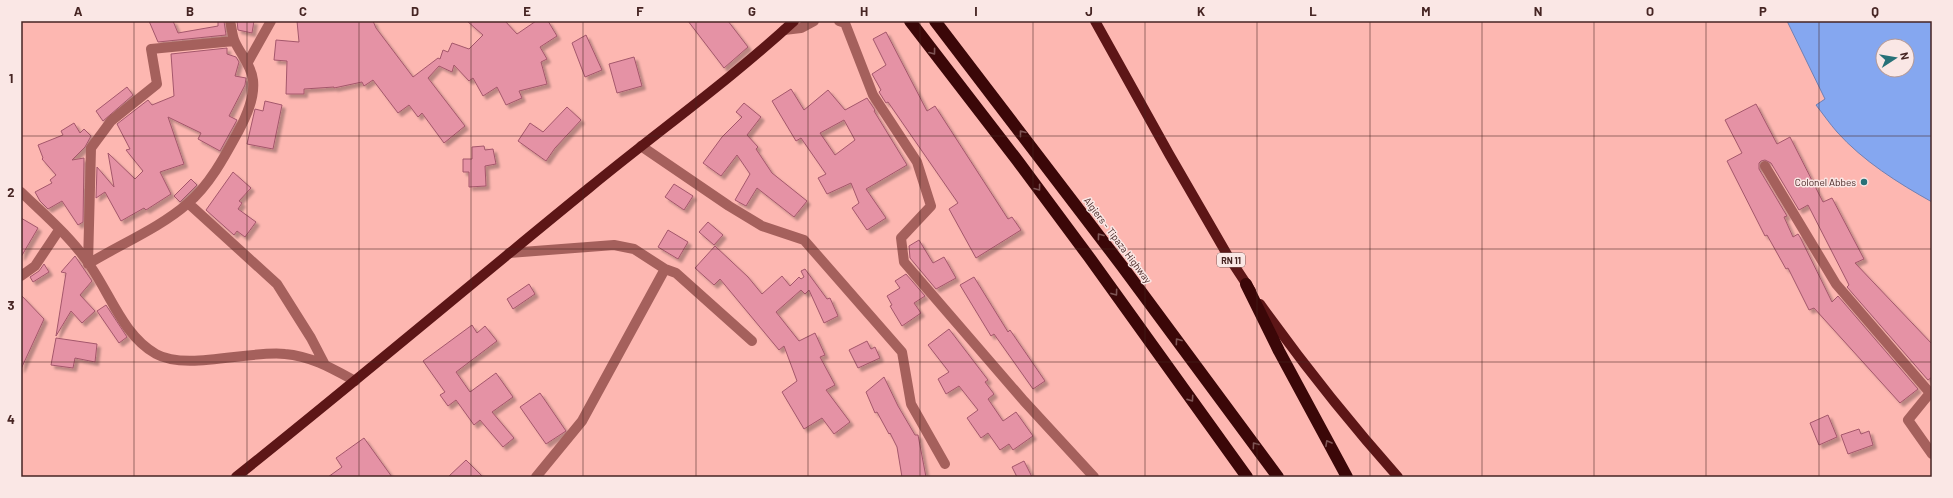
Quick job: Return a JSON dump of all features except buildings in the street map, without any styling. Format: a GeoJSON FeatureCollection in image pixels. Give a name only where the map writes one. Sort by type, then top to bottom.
{"type":"FeatureCollection","features":[{"type":"Feature","properties":{"kind":"highway"},"geometry":{"type":"LineString","coordinates":[[910,21],[1080,245],[1247,477]]}},
{"type":"Feature","properties":{"kind":"highway","name":"Algiers - Tipaza Highway"},"geometry":{"type":"LineString","coordinates":[[935,21],[1122,266],[1278,477]]}},
{"type":"Feature","properties":{"kind":"highway"},"geometry":{"type":"LineString","coordinates":[[1246,284],[1279,351],[1347,477]]}},
{"type":"Feature","properties":{"kind":"main road"},"geometry":{"type":"LineString","coordinates":[[236,477],[355,381],[509,253],[759,52],[794,21]]}},
{"type":"Feature","properties":{"kind":"main road","name":"RN 11"},"geometry":{"type":"LineString","coordinates":[[1095,21],[1173,161],[1246,284],[1289,345],[1350,422],[1398,477]]}},
{"type":"Feature","properties":{"kind":"street"},"geometry":{"type":"LineString","coordinates":[[88,264],[175,214],[204,186],[230,147],[245,117],[252,96],[253,80],[248,62],[234,41],[230,21]]}},
{"type":"Feature","properties":{"kind":"street"},"geometry":{"type":"LineString","coordinates":[[248,62],[271,21]]}},
{"type":"Feature","properties":{"kind":"street"},"geometry":{"type":"LineString","coordinates":[[784,30],[801,28],[814,21]]}},
{"type":"Feature","properties":{"kind":"street"},"geometry":{"type":"LineString","coordinates":[[839,21],[845,23],[873,95],[917,162],[931,206],[900,238],[904,262],[1024,401],[1094,477]]}},
{"type":"Feature","properties":{"kind":"street"},"geometry":{"type":"LineString","coordinates":[[88,264],[91,148],[111,121],[157,84],[151,49],[234,41]]}},
{"type":"Feature","properties":{"kind":"street"},"geometry":{"type":"LineString","coordinates":[[641,146],[729,206],[762,226],[804,240],[902,352],[911,404],[945,464]]}},
{"type":"Feature","properties":{"kind":"street"},"geometry":{"type":"LineString","coordinates":[[1765,166],[1836,284],[1930,393],[1908,420],[1932,454]]}},
{"type":"Feature","properties":{"kind":"street"},"geometry":{"type":"LineString","coordinates":[[21,192],[59,230],[88,264],[127,326],[140,342],[157,355],[182,361],[250,354],[286,354],[324,363],[355,381]]}},
{"type":"Feature","properties":{"kind":"street"},"geometry":{"type":"LineString","coordinates":[[188,203],[278,284],[311,338],[324,363]]}},
{"type":"Feature","properties":{"kind":"street"},"geometry":{"type":"LineString","coordinates":[[21,276],[35,266],[59,230]]}},
{"type":"Feature","properties":{"kind":"street"},"geometry":{"type":"LineString","coordinates":[[509,253],[614,245],[634,248],[665,269],[676,273],[752,341]]}},
{"type":"Feature","properties":{"kind":"street"},"geometry":{"type":"LineString","coordinates":[[536,477],[582,421],[665,269]]}},
{"type":"Feature","properties":{"kind":"water"},"geometry":{"type":"Polygon","coordinates":[[[1787,21],[1932,21],[1932,202],[1882,171],[1847,143],[1834,129],[1816,105],[1825,99],[1787,21]]]}},
{"type":"Feature","properties":{"kind":"place","name":"Colonel Abbes"},"geometry":{"type":"Point","coordinates":[1864,182]}}]}
